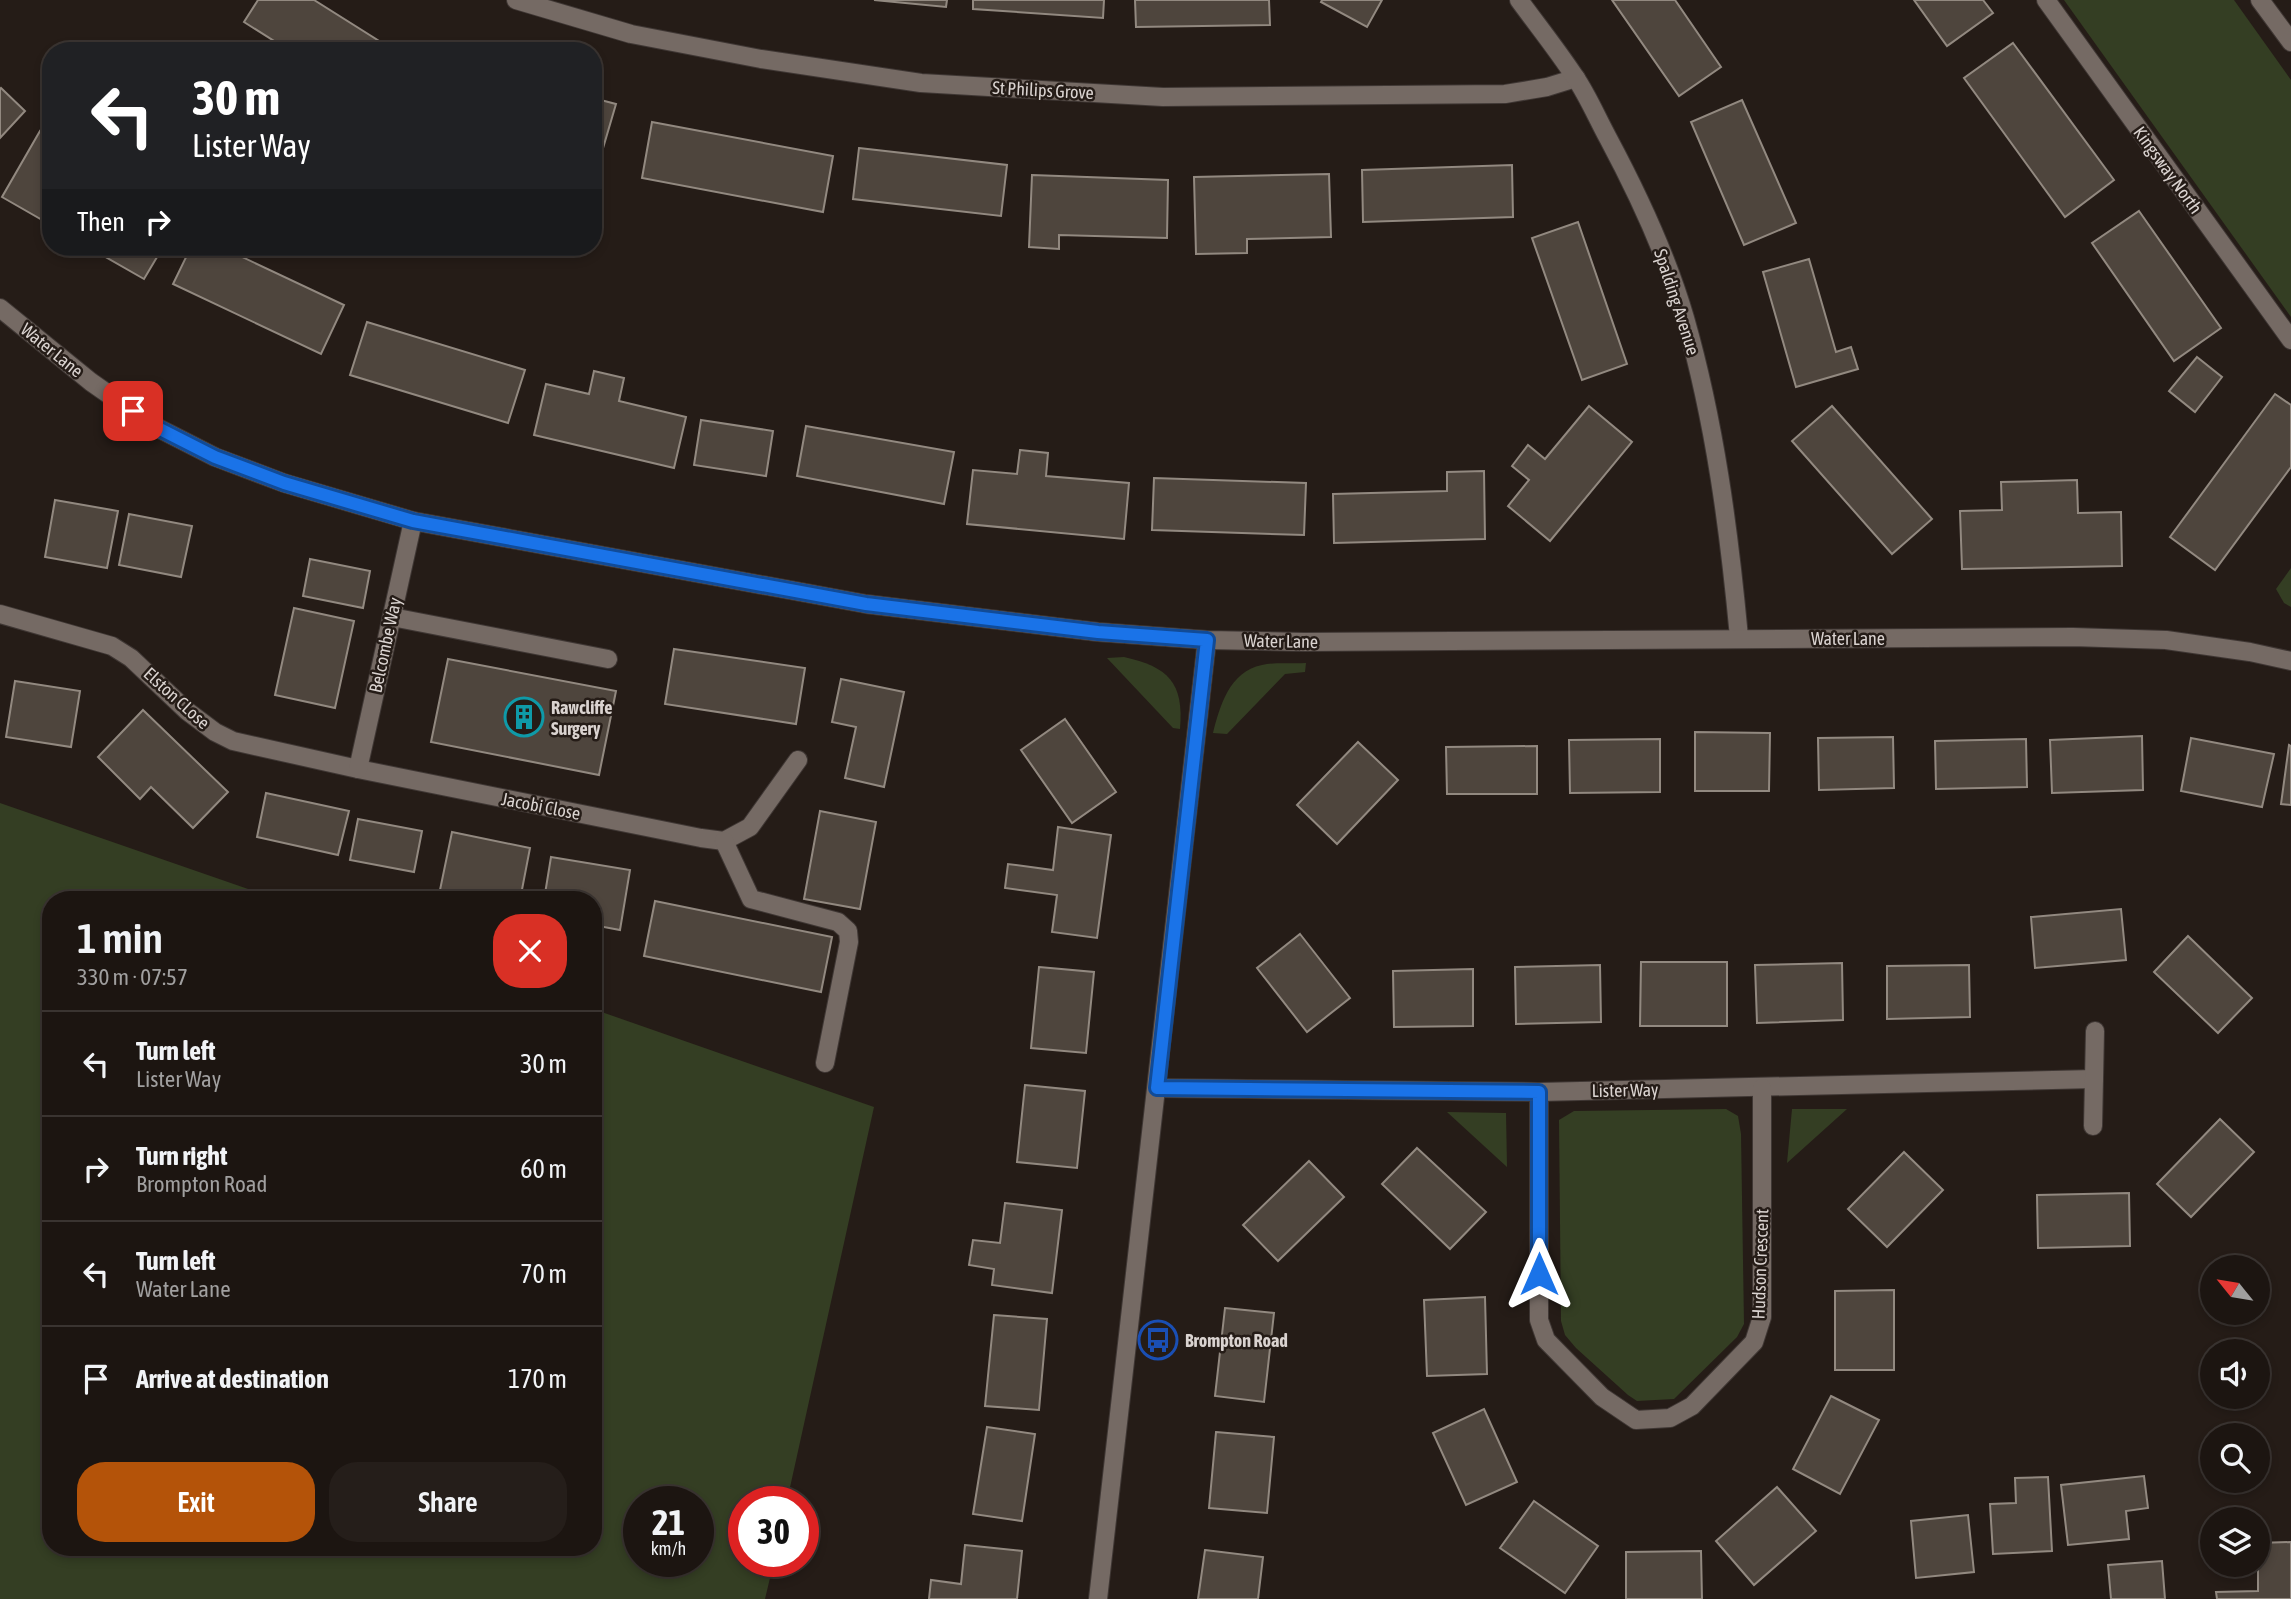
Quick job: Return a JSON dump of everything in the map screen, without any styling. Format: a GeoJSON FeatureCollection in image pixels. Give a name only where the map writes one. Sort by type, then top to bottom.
{"type":"FeatureCollection","features":[{"type":"Feature","properties":{"kind":"street","name":"St Philips Grove"},"geometry":{"type":"LineString","coordinates":[[516,0],[631,34],[761,60],[921,83],[1163,97],[1505,94],[1546,87],[1576,78]]}},
{"type":"Feature","properties":{"kind":"street","name":"Spalding Avenue"},"geometry":{"type":"LineString","coordinates":[[1519,0],[1576,78],[1623,166],[1656,235],[1685,317],[1715,449],[1730,538],[1739,637]]}},
{"type":"Feature","properties":{"kind":"street","name":"Kingsway North"},"geometry":{"type":"LineString","coordinates":[[2046,0],[2291,340]]}},
{"type":"Feature","properties":{"kind":"street"},"geometry":{"type":"LineString","coordinates":[[2260,0],[2291,42]]}},
{"type":"Feature","properties":{"kind":"street","name":"Water Lane"},"geometry":{"type":"LineString","coordinates":[[0,308],[91,382],[154,426],[215,457],[284,483],[413,521],[866,604],[1098,632],[1207,640],[1304,642],[2073,636],[2156,640],[2250,652],[2291,662]]}},
{"type":"Feature","properties":{"kind":"street","name":"Belcombe Way"},"geometry":{"type":"LineString","coordinates":[[358,769],[413,521]]}},
{"type":"Feature","properties":{"kind":"street","name":"Elston CLose"},"geometry":{"type":"LineString","coordinates":[[0,614],[112,646],[131,657],[187,711],[215,732],[233,741],[358,769]]}},
{"type":"Feature","properties":{"kind":"street"},"geometry":{"type":"LineString","coordinates":[[392,617],[608,659]]}},
{"type":"Feature","properties":{"kind":"street"},"geometry":{"type":"LineString","coordinates":[[1098,1599],[1207,640]]}},
{"type":"Feature","properties":{"kind":"street"},"geometry":{"type":"LineString","coordinates":[[798,760],[750,827],[724,841],[751,899],[838,922],[848,931],[849,942],[825,1063]]}},
{"type":"Feature","properties":{"kind":"street","name":"Jacobi Close"},"geometry":{"type":"LineString","coordinates":[[358,769],[724,841]]}},
{"type":"Feature","properties":{"kind":"street"},"geometry":{"type":"LineString","coordinates":[[2093,1126],[2095,1031]]}},
{"type":"Feature","properties":{"kind":"street","name":"Lister Way"},"geometry":{"type":"LineString","coordinates":[[1157,1088],[1539,1092],[2094,1079]]}},
{"type":"Feature","properties":{"kind":"street","name":"Hudson Crescent"},"geometry":{"type":"LineString","coordinates":[[1539,1092],[1539,1320],[1546,1340],[1602,1397],[1636,1420],[1670,1418],[1692,1406],[1754,1342],[1762,1317],[1762,1088]]}},
{"type":"Feature","properties":{"kind":"green space"},"geometry":{"type":"Polygon","coordinates":[[[2064,0],[2234,0],[2291,80],[2291,317],[2064,0]]]}},
{"type":"Feature","properties":{"kind":"green space"},"geometry":{"type":"Polygon","coordinates":[[[2291,568],[2291,607],[2284,603],[2276,589],[2291,568]]]}},
{"type":"Feature","properties":{"kind":"green space"},"geometry":{"type":"Polygon","coordinates":[[[1124,657],[1152,666],[1170,679],[1179,699],[1180,729],[1173,728],[1107,658],[1124,657]]]}},
{"type":"Feature","properties":{"kind":"green space"},"geometry":{"type":"Polygon","coordinates":[[[1306,663],[1305,672],[1285,674],[1227,734],[1213,733],[1223,701],[1241,675],[1262,665],[1306,663]]]}},
{"type":"Feature","properties":{"kind":"green space"},"geometry":{"type":"Polygon","coordinates":[[[0,803],[254,891],[42,891],[42,1556],[602,1556],[602,1012],[874,1107],[790,1486],[728,1486],[728,1577],[770,1577],[765,1599],[0,1599],[0,803]]]}},
{"type":"Feature","properties":{"kind":"green space"},"geometry":{"type":"Polygon","coordinates":[[[1726,1109],[1738,1116],[1741,1134],[1744,1324],[1737,1337],[1674,1399],[1637,1401],[1576,1348],[1565,1335],[1561,1321],[1559,1120],[1574,1111],[1726,1109]]]}},
{"type":"Feature","properties":{"kind":"green space"},"geometry":{"type":"Polygon","coordinates":[[[1792,1109],[1847,1109],[1787,1163],[1792,1109]]]}},
{"type":"Feature","properties":{"kind":"green space"},"geometry":{"type":"Polygon","coordinates":[[[1447,1112],[1506,1113],[1507,1167],[1447,1112]]]}},
{"type":"Feature","properties":{"kind":"building"},"geometry":{"type":"Polygon","coordinates":[[[258,0],[314,0],[381,42],[276,42],[244,22],[258,0]]]}},
{"type":"Feature","properties":{"kind":"building"},"geometry":{"type":"Polygon","coordinates":[[[874,0],[947,0],[946,7],[874,0]]]}},
{"type":"Feature","properties":{"kind":"building"},"geometry":{"type":"Polygon","coordinates":[[[973,0],[1104,0],[1103,18],[973,9],[973,0]]]}},
{"type":"Feature","properties":{"kind":"building"},"geometry":{"type":"Polygon","coordinates":[[[1135,0],[1269,0],[1270,25],[1136,27],[1135,0]]]}},
{"type":"Feature","properties":{"kind":"building"},"geometry":{"type":"Polygon","coordinates":[[[1382,0],[1367,27],[1321,2],[1382,0]]]}},
{"type":"Feature","properties":{"kind":"building"},"geometry":{"type":"Polygon","coordinates":[[[1612,0],[1675,0],[1721,67],[1679,96],[1612,0]]]}},
{"type":"Feature","properties":{"kind":"building"},"geometry":{"type":"Polygon","coordinates":[[[1914,0],[1983,0],[1993,13],[1947,46],[1914,0]]]}},
{"type":"Feature","properties":{"kind":"building"},"geometry":{"type":"Polygon","coordinates":[[[2013,43],[2114,180],[2065,217],[1964,78],[2013,43]]]}},
{"type":"Feature","properties":{"kind":"building"},"geometry":{"type":"Polygon","coordinates":[[[0,89],[25,111],[0,138],[0,89]]]}},
{"type":"Feature","properties":{"kind":"building"},"geometry":{"type":"Polygon","coordinates":[[[602,100],[616,104],[602,152],[602,100]]]}},
{"type":"Feature","properties":{"kind":"building"},"geometry":{"type":"Polygon","coordinates":[[[1742,100],[1796,223],[1744,245],[1691,122],[1742,100]]]}},
{"type":"Feature","properties":{"kind":"building"},"geometry":{"type":"Polygon","coordinates":[[[652,122],[833,156],[823,212],[642,178],[652,122]]]}},
{"type":"Feature","properties":{"kind":"building"},"geometry":{"type":"Polygon","coordinates":[[[40,131],[42,220],[2,197],[40,131]]]}},
{"type":"Feature","properties":{"kind":"building"},"geometry":{"type":"Polygon","coordinates":[[[859,148],[1007,165],[1001,216],[853,199],[859,148]]]}},
{"type":"Feature","properties":{"kind":"building"},"geometry":{"type":"Polygon","coordinates":[[[1512,165],[1513,217],[1363,222],[1362,170],[1512,165]]]}},
{"type":"Feature","properties":{"kind":"building"},"geometry":{"type":"Polygon","coordinates":[[[1329,174],[1331,237],[1247,239],[1247,253],[1196,254],[1194,177],[1329,174]]]}},
{"type":"Feature","properties":{"kind":"building"},"geometry":{"type":"Polygon","coordinates":[[[1032,175],[1168,180],[1167,238],[1059,235],[1059,249],[1029,247],[1032,175]]]}},
{"type":"Feature","properties":{"kind":"building"},"geometry":{"type":"Polygon","coordinates":[[[2139,211],[2221,328],[2174,361],[2092,243],[2139,211]]]}},
{"type":"Feature","properties":{"kind":"building"},"geometry":{"type":"Polygon","coordinates":[[[1578,222],[1627,364],[1582,380],[1532,238],[1578,222]]]}},
{"type":"Feature","properties":{"kind":"building"},"geometry":{"type":"Polygon","coordinates":[[[104,256],[158,256],[144,279],[104,256]]]}},
{"type":"Feature","properties":{"kind":"building"},"geometry":{"type":"Polygon","coordinates":[[[187,256],[240,256],[344,305],[321,354],[173,284],[187,256]]]}},
{"type":"Feature","properties":{"kind":"building"},"geometry":{"type":"Polygon","coordinates":[[[1809,259],[1836,352],[1851,347],[1858,369],[1796,387],[1763,272],[1809,259]]]}},
{"type":"Feature","properties":{"kind":"building"},"geometry":{"type":"Polygon","coordinates":[[[367,322],[525,370],[508,423],[350,375],[367,322]]]}},
{"type":"Feature","properties":{"kind":"building"},"geometry":{"type":"Polygon","coordinates":[[[2197,357],[2222,377],[2195,412],[2169,391],[2197,357]]]}},
{"type":"Feature","properties":{"kind":"building"},"geometry":{"type":"Polygon","coordinates":[[[594,371],[624,378],[619,401],[686,417],[674,468],[534,435],[546,384],[589,394],[594,371]]]}},
{"type":"Feature","properties":{"kind":"building"},"geometry":{"type":"Polygon","coordinates":[[[2275,394],[2291,405],[2291,467],[2215,570],[2170,537],[2275,394]]]}},
{"type":"Feature","properties":{"kind":"building"},"geometry":{"type":"Polygon","coordinates":[[[1589,406],[1632,442],[1550,541],[1508,506],[1529,480],[1512,466],[1528,445],[1545,459],[1589,406]]]}},
{"type":"Feature","properties":{"kind":"building"},"geometry":{"type":"Polygon","coordinates":[[[1832,406],[1932,519],[1892,554],[1792,441],[1832,406]]]}},
{"type":"Feature","properties":{"kind":"building"},"geometry":{"type":"Polygon","coordinates":[[[701,420],[773,431],[766,476],[694,465],[701,420]]]}},
{"type":"Feature","properties":{"kind":"building"},"geometry":{"type":"Polygon","coordinates":[[[806,426],[954,452],[944,504],[797,476],[806,426]]]}},
{"type":"Feature","properties":{"kind":"building"},"geometry":{"type":"Polygon","coordinates":[[[1020,450],[1048,453],[1046,476],[1129,483],[1124,539],[967,524],[973,470],[1017,474],[1020,450]]]}},
{"type":"Feature","properties":{"kind":"building"},"geometry":{"type":"Polygon","coordinates":[[[1484,471],[1485,539],[1334,543],[1333,494],[1447,491],[1447,472],[1484,471]]]}},
{"type":"Feature","properties":{"kind":"building"},"geometry":{"type":"Polygon","coordinates":[[[1154,478],[1306,483],[1304,535],[1152,530],[1154,478]]]}},
{"type":"Feature","properties":{"kind":"building"},"geometry":{"type":"Polygon","coordinates":[[[2077,480],[2078,513],[2121,512],[2122,566],[1962,569],[1960,511],[2002,510],[2001,482],[2077,480]]]}},
{"type":"Feature","properties":{"kind":"building"},"geometry":{"type":"Polygon","coordinates":[[[55,500],[118,511],[107,568],[45,557],[55,500]]]}},
{"type":"Feature","properties":{"kind":"building"},"geometry":{"type":"Polygon","coordinates":[[[129,514],[192,526],[181,577],[119,565],[129,514]]]}},
{"type":"Feature","properties":{"kind":"building"},"geometry":{"type":"Polygon","coordinates":[[[310,559],[370,571],[363,608],[303,596],[310,559]]]}},
{"type":"Feature","properties":{"kind":"building"},"geometry":{"type":"Polygon","coordinates":[[[294,608],[354,621],[335,708],[275,695],[294,608]]]}},
{"type":"Feature","properties":{"kind":"building"},"geometry":{"type":"Polygon","coordinates":[[[674,649],[805,668],[796,724],[665,704],[674,649]]]}},
{"type":"Feature","properties":{"kind":"building","name":"Rawcliffe Surgery"},"geometry":{"type":"Polygon","coordinates":[[[448,659],[616,691],[599,775],[431,742],[448,659]]]}},
{"type":"Feature","properties":{"kind":"building"},"geometry":{"type":"Polygon","coordinates":[[[841,679],[904,692],[884,787],[845,778],[856,727],[832,722],[841,679]]]}},
{"type":"Feature","properties":{"kind":"building"},"geometry":{"type":"Polygon","coordinates":[[[15,681],[80,691],[71,747],[6,737],[15,681]]]}},
{"type":"Feature","properties":{"kind":"building"},"geometry":{"type":"Polygon","coordinates":[[[143,710],[228,792],[193,828],[151,787],[140,799],[98,757],[143,710]]]}},
{"type":"Feature","properties":{"kind":"building"},"geometry":{"type":"Polygon","coordinates":[[[1065,719],[1116,792],[1072,823],[1021,750],[1065,719]]]}},
{"type":"Feature","properties":{"kind":"building"},"geometry":{"type":"Polygon","coordinates":[[[1695,732],[1770,733],[1769,791],[1695,791],[1695,732]]]}},
{"type":"Feature","properties":{"kind":"building"},"geometry":{"type":"Polygon","coordinates":[[[2142,736],[2143,790],[2052,793],[2050,740],[2142,736]]]}},
{"type":"Feature","properties":{"kind":"building"},"geometry":{"type":"Polygon","coordinates":[[[1893,737],[1894,788],[1819,790],[1818,738],[1893,737]]]}},
{"type":"Feature","properties":{"kind":"building"},"geometry":{"type":"Polygon","coordinates":[[[2191,738],[2274,754],[2262,807],[2181,791],[2191,738]]]}},
{"type":"Feature","properties":{"kind":"building"},"geometry":{"type":"Polygon","coordinates":[[[1660,739],[1660,792],[1570,793],[1569,740],[1660,739]]]}},
{"type":"Feature","properties":{"kind":"building"},"geometry":{"type":"Polygon","coordinates":[[[2026,739],[2027,787],[1936,789],[1935,741],[2026,739]]]}},
{"type":"Feature","properties":{"kind":"building"},"geometry":{"type":"Polygon","coordinates":[[[1358,742],[1398,780],[1337,844],[1297,805],[1358,742]]]}},
{"type":"Feature","properties":{"kind":"building"},"geometry":{"type":"Polygon","coordinates":[[[2289,745],[2291,746],[2291,805],[2281,804],[2289,745]]]}},
{"type":"Feature","properties":{"kind":"building"},"geometry":{"type":"Polygon","coordinates":[[[1537,746],[1537,794],[1447,794],[1446,747],[1537,746]]]}},
{"type":"Feature","properties":{"kind":"building"},"geometry":{"type":"Polygon","coordinates":[[[266,793],[349,811],[338,855],[257,837],[266,793]]]}},
{"type":"Feature","properties":{"kind":"building"},"geometry":{"type":"Polygon","coordinates":[[[820,811],[876,822],[860,909],[804,899],[820,811]]]}},
{"type":"Feature","properties":{"kind":"building"},"geometry":{"type":"Polygon","coordinates":[[[358,819],[422,831],[414,872],[350,860],[358,819]]]}},
{"type":"Feature","properties":{"kind":"building"},"geometry":{"type":"Polygon","coordinates":[[[1058,827],[1111,835],[1097,938],[1052,932],[1057,895],[1005,888],[1008,864],[1053,870],[1058,827]]]}},
{"type":"Feature","properties":{"kind":"building"},"geometry":{"type":"Polygon","coordinates":[[[452,832],[530,848],[522,891],[440,890],[452,832]]]}},
{"type":"Feature","properties":{"kind":"building"},"geometry":{"type":"Polygon","coordinates":[[[551,857],[630,870],[620,930],[602,927],[602,891],[545,891],[551,857]]]}},
{"type":"Feature","properties":{"kind":"building"},"geometry":{"type":"Polygon","coordinates":[[[655,901],[832,937],[821,992],[644,956],[655,901]]]}},
{"type":"Feature","properties":{"kind":"building"},"geometry":{"type":"Polygon","coordinates":[[[2121,909],[2126,960],[2035,968],[2031,917],[2121,909]]]}},
{"type":"Feature","properties":{"kind":"building"},"geometry":{"type":"Polygon","coordinates":[[[1300,934],[1350,998],[1307,1032],[1257,968],[1300,934]]]}},
{"type":"Feature","properties":{"kind":"building"},"geometry":{"type":"Polygon","coordinates":[[[2188,936],[2252,998],[2218,1033],[2154,972],[2188,936]]]}},
{"type":"Feature","properties":{"kind":"building"},"geometry":{"type":"Polygon","coordinates":[[[1641,962],[1727,962],[1727,1026],[1640,1026],[1641,962]]]}},
{"type":"Feature","properties":{"kind":"building"},"geometry":{"type":"Polygon","coordinates":[[[1842,963],[1843,1020],[1757,1023],[1755,965],[1842,963]]]}},
{"type":"Feature","properties":{"kind":"building"},"geometry":{"type":"Polygon","coordinates":[[[1600,965],[1601,1022],[1516,1024],[1515,967],[1600,965]]]}},
{"type":"Feature","properties":{"kind":"building"},"geometry":{"type":"Polygon","coordinates":[[[1969,965],[1970,1017],[1887,1019],[1887,966],[1969,965]]]}},
{"type":"Feature","properties":{"kind":"building"},"geometry":{"type":"Polygon","coordinates":[[[1039,967],[1094,972],[1086,1053],[1031,1048],[1039,967]]]}},
{"type":"Feature","properties":{"kind":"building"},"geometry":{"type":"Polygon","coordinates":[[[1473,969],[1473,1026],[1394,1027],[1393,971],[1473,969]]]}},
{"type":"Feature","properties":{"kind":"building"},"geometry":{"type":"Polygon","coordinates":[[[1025,1085],[1085,1091],[1077,1168],[1017,1162],[1025,1085]]]}},
{"type":"Feature","properties":{"kind":"building"},"geometry":{"type":"Polygon","coordinates":[[[2220,1119],[2254,1152],[2191,1217],[2157,1184],[2220,1119]]]}},
{"type":"Feature","properties":{"kind":"building"},"geometry":{"type":"Polygon","coordinates":[[[1417,1148],[1486,1212],[1450,1249],[1382,1184],[1417,1148]]]}},
{"type":"Feature","properties":{"kind":"building"},"geometry":{"type":"Polygon","coordinates":[[[1904,1152],[1943,1190],[1887,1247],[1848,1209],[1904,1152]]]}},
{"type":"Feature","properties":{"kind":"building"},"geometry":{"type":"Polygon","coordinates":[[[1309,1161],[1344,1197],[1278,1261],[1243,1225],[1309,1161]]]}},
{"type":"Feature","properties":{"kind":"building"},"geometry":{"type":"Polygon","coordinates":[[[2129,1193],[2130,1246],[2038,1248],[2037,1195],[2129,1193]]]}},
{"type":"Feature","properties":{"kind":"building"},"geometry":{"type":"Polygon","coordinates":[[[1005,1203],[1062,1210],[1052,1293],[992,1285],[994,1269],[969,1265],[973,1240],[1000,1243],[1005,1203]]]}},
{"type":"Feature","properties":{"kind":"building"},"geometry":{"type":"Polygon","coordinates":[[[1894,1290],[1894,1370],[1835,1370],[1835,1291],[1894,1290]]]}},
{"type":"Feature","properties":{"kind":"building"},"geometry":{"type":"Polygon","coordinates":[[[1485,1297],[1487,1374],[1427,1376],[1424,1300],[1485,1297]]]}},
{"type":"Feature","properties":{"kind":"building"},"geometry":{"type":"Polygon","coordinates":[[[1225,1308],[1274,1313],[1264,1402],[1215,1396],[1225,1308]]]}},
{"type":"Feature","properties":{"kind":"building"},"geometry":{"type":"Polygon","coordinates":[[[994,1315],[1047,1319],[1039,1410],[985,1406],[994,1315]]]}},
{"type":"Feature","properties":{"kind":"building"},"geometry":{"type":"Polygon","coordinates":[[[1831,1396],[1879,1420],[1840,1494],[1793,1469],[1831,1396]]]}},
{"type":"Feature","properties":{"kind":"building"},"geometry":{"type":"Polygon","coordinates":[[[1484,1409],[1517,1482],[1466,1505],[1433,1433],[1484,1409]]]}},
{"type":"Feature","properties":{"kind":"building"},"geometry":{"type":"Polygon","coordinates":[[[987,1427],[1035,1434],[1022,1521],[973,1514],[987,1427]]]}},
{"type":"Feature","properties":{"kind":"building"},"geometry":{"type":"Polygon","coordinates":[[[1216,1432],[1274,1437],[1267,1513],[1209,1508],[1216,1432]]]}},
{"type":"Feature","properties":{"kind":"building"},"geometry":{"type":"Polygon","coordinates":[[[2144,1476],[2148,1508],[2126,1511],[2129,1539],[2068,1545],[2061,1485],[2144,1476]]]}},
{"type":"Feature","properties":{"kind":"building"},"geometry":{"type":"Polygon","coordinates":[[[2048,1477],[2052,1551],[1993,1554],[1990,1504],[2016,1503],[2015,1478],[2048,1477]]]}},
{"type":"Feature","properties":{"kind":"building"},"geometry":{"type":"Polygon","coordinates":[[[1777,1487],[1816,1531],[1754,1585],[1716,1541],[1777,1487]]]}},
{"type":"Feature","properties":{"kind":"building"},"geometry":{"type":"Polygon","coordinates":[[[1534,1501],[1598,1546],[1565,1593],[1500,1548],[1534,1501]]]}},
{"type":"Feature","properties":{"kind":"building"},"geometry":{"type":"Polygon","coordinates":[[[1968,1515],[1974,1572],[1916,1578],[1911,1521],[1968,1515]]]}},
{"type":"Feature","properties":{"kind":"building"},"geometry":{"type":"Polygon","coordinates":[[[2291,1542],[2291,1599],[2217,1599],[2216,1592],[2258,1591],[2258,1577],[2270,1577],[2270,1543],[2291,1542]]]}},
{"type":"Feature","properties":{"kind":"building"},"geometry":{"type":"Polygon","coordinates":[[[965,1545],[1022,1551],[1017,1599],[929,1599],[931,1580],[961,1584],[965,1545]]]}},
{"type":"Feature","properties":{"kind":"building"},"geometry":{"type":"Polygon","coordinates":[[[1205,1550],[1263,1557],[1258,1599],[1198,1599],[1205,1550]]]}},
{"type":"Feature","properties":{"kind":"building"},"geometry":{"type":"Polygon","coordinates":[[[1701,1551],[1702,1599],[1626,1599],[1626,1552],[1701,1551]]]}},
{"type":"Feature","properties":{"kind":"building"},"geometry":{"type":"Polygon","coordinates":[[[2162,1561],[2165,1599],[2111,1599],[2108,1565],[2162,1561]]]}},
{"type":"Feature","properties":{"kind":"place","name":"Rawcliffe Surgery"},"geometry":{"type":"Point","coordinates":[524,717]}},
{"type":"Feature","properties":{"kind":"place","name":"Brompton Road"},"geometry":{"type":"Point","coordinates":[1158,1340]}},
{"type":"Feature","properties":{"kind":"route"},"geometry":{"type":"LineString","coordinates":[[133,411],[154,426],[215,457],[284,483],[413,521],[866,604],[1098,632],[1207,640],[1157,1088],[1539,1092],[1539,1274]]}}]}
